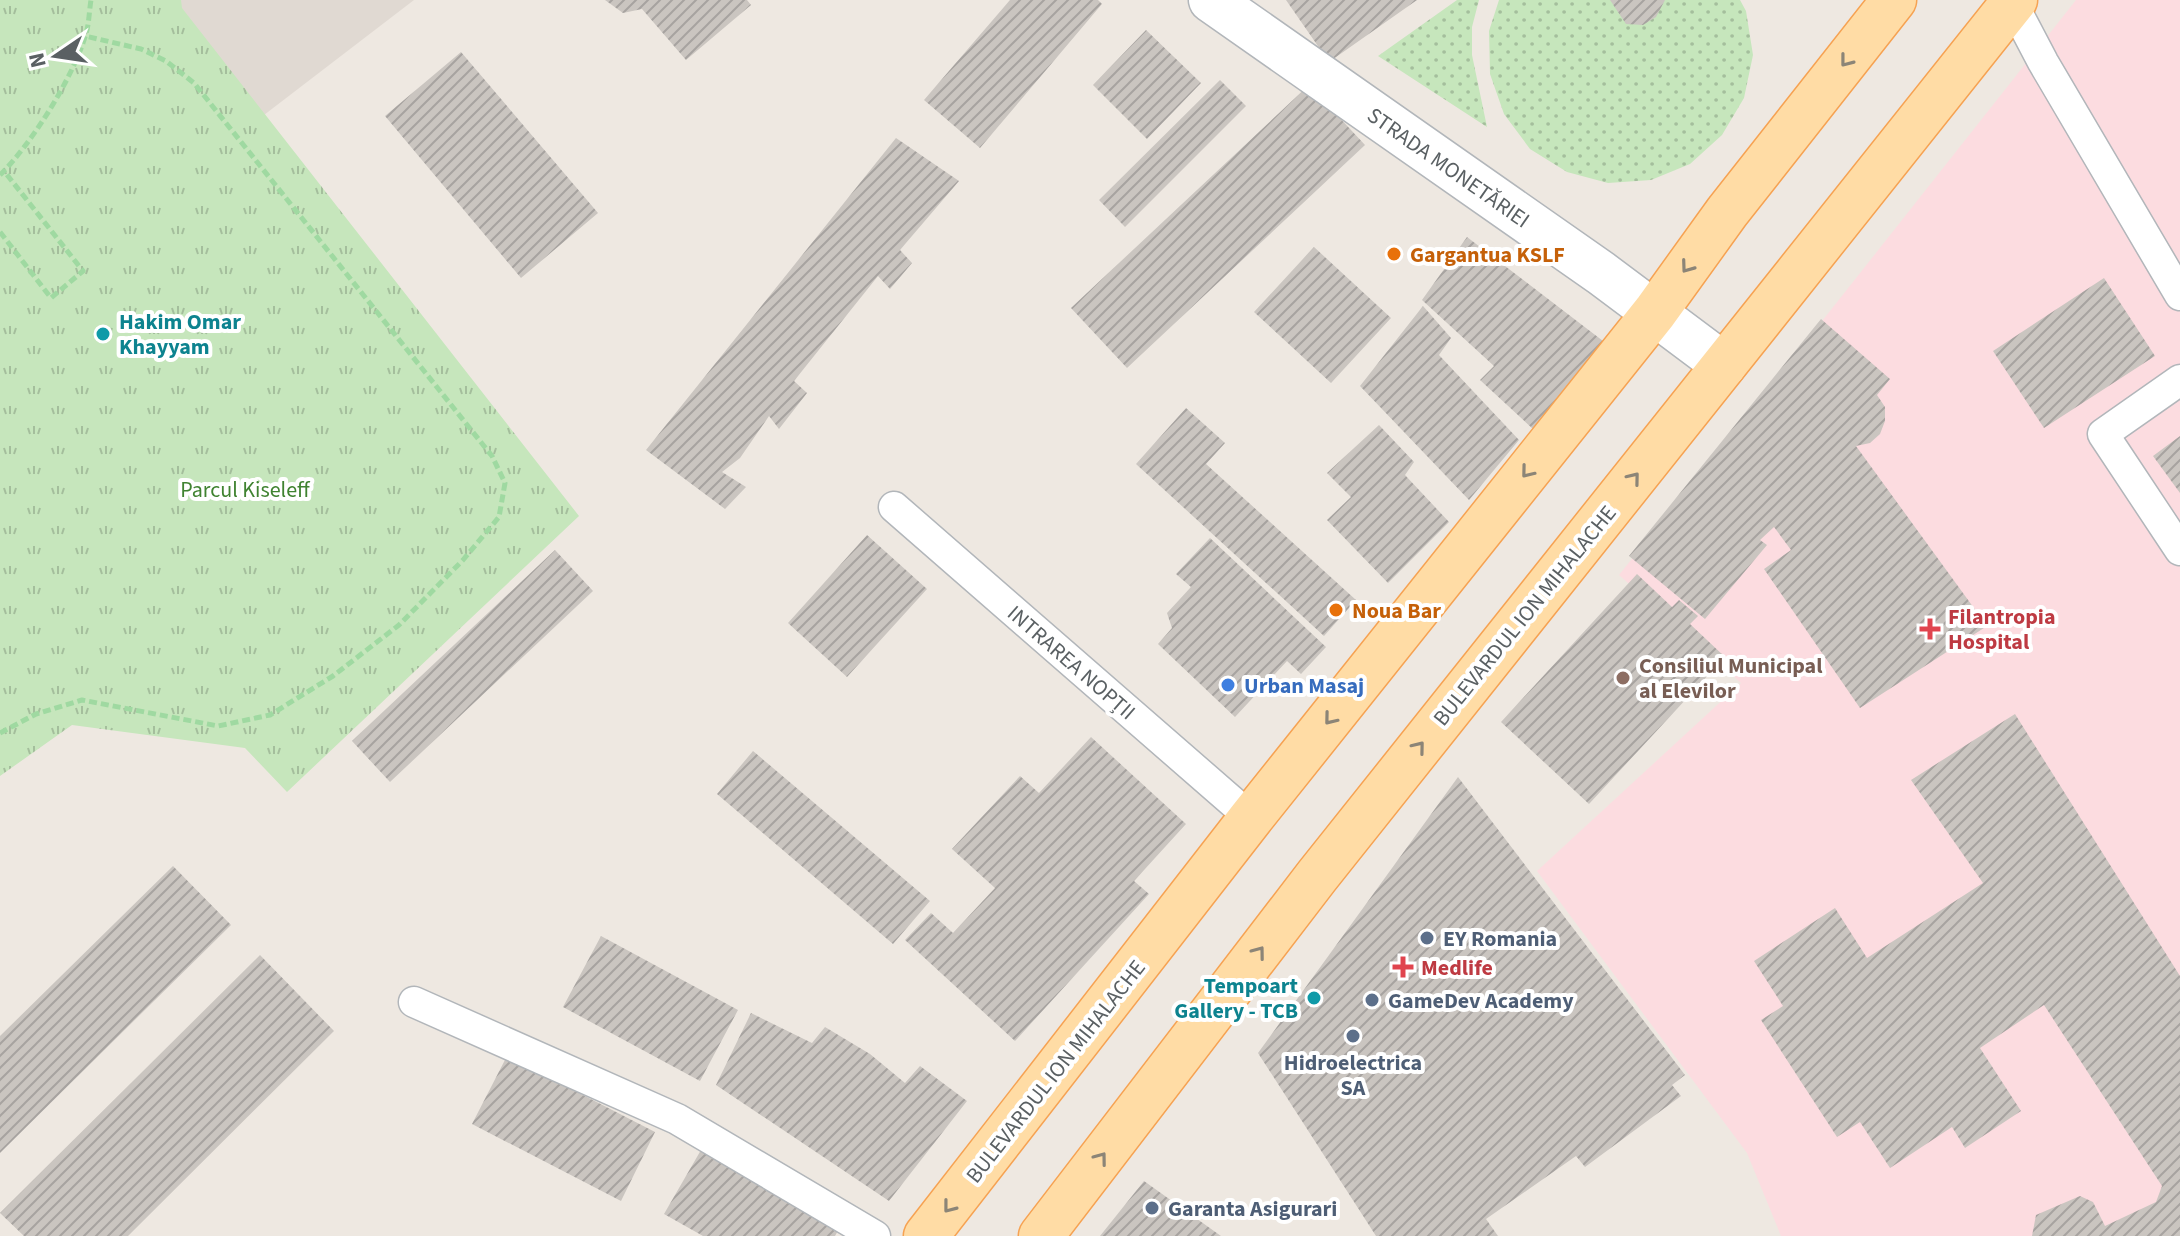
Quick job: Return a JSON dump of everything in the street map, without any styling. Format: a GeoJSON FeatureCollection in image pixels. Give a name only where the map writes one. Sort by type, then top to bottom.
{"type":"FeatureCollection","features":[{"type":"Feature","properties":{"kind":"main road","name":"BULEVARDUL ION MIHALACHE"},"geometry":{"type":"LineString","coordinates":[[926,1236],[1251,818],[1655,312],[1727,212],[1894,0]]}},
{"type":"Feature","properties":{"kind":"main road","name":"BULEVARDUL ION MIHALACHE"},"geometry":{"type":"LineString","coordinates":[[1041,1236],[1317,876],[2013,2]]}},
{"type":"Feature","properties":{"kind":"street","name":"STRADA MONETĂRIEI"},"geometry":{"type":"LineString","coordinates":[[1211,0],[1655,312],[1724,365]]}},
{"type":"Feature","properties":{"kind":"lane"},"geometry":{"type":"LineString","coordinates":[[2013,2],[2043,62],[2180,295]]}},
{"type":"Feature","properties":{"kind":"lane"},"geometry":{"type":"LineString","coordinates":[[2180,380],[2103,434],[2180,550]]}},
{"type":"Feature","properties":{"kind":"lane","name":"INTRAREA NOPȚII"},"geometry":{"type":"LineString","coordinates":[[894,507],[1251,818]]}},
{"type":"Feature","properties":{"kind":"lane"},"geometry":{"type":"LineString","coordinates":[[414,1002],[677,1119],[875,1236]]}},
{"type":"Feature","properties":{"kind":"path"},"geometry":{"type":"LineString","coordinates":[[0,232],[51,298],[83,271],[2,173],[51,107],[85,36],[91,0]]}},
{"type":"Feature","properties":{"kind":"path"},"geometry":{"type":"LineString","coordinates":[[0,733],[36,714],[82,700],[218,726],[270,715],[333,676],[399,625],[463,560],[499,517],[505,483],[492,456],[194,83],[166,61],[141,49],[85,36]]}},
{"type":"Feature","properties":{"kind":"shaded area"},"geometry":{"type":"Polygon","coordinates":[[[181,0],[414,0],[264,115],[181,8],[181,0]]]}},
{"type":"Feature","properties":{"kind":"shaded area","name":"Filantropia Hospital"},"geometry":{"type":"Polygon","coordinates":[[[2076,0],[2180,0],[2180,1236],[1781,1236],[1747,1153],[1537,871],[1741,683],[1619,575],[2076,0]]]}},
{"type":"Feature","properties":{"kind":"green space","name":"Parcul Kiseleff"},"geometry":{"type":"Polygon","coordinates":[[[0,0],[181,0],[182,8],[579,516],[287,792],[245,748],[72,725],[0,776],[0,0]]]}},
{"type":"Feature","properties":{"kind":"green space"},"geometry":{"type":"Polygon","coordinates":[[[1457,0],[1479,0],[1472,27],[1472,55],[1487,127],[1378,56],[1457,0]]]}},
{"type":"Feature","properties":{"kind":"green space"},"geometry":{"type":"Polygon","coordinates":[[[1499,0],[1740,0],[1746,11],[1753,55],[1744,98],[1722,135],[1690,164],[1651,180],[1608,183],[1567,172],[1530,149],[1504,114],[1490,74],[1489,31],[1499,0]]]}},
{"type":"Feature","properties":{"kind":"building"},"geometry":{"type":"Polygon","coordinates":[[[605,0],[747,0],[751,5],[686,60],[642,9],[623,13],[605,0]]]}},
{"type":"Feature","properties":{"kind":"building"},"geometry":{"type":"Polygon","coordinates":[[[1010,0],[1098,0],[1102,4],[980,148],[924,100],[1010,0]]]}},
{"type":"Feature","properties":{"kind":"building"},"geometry":{"type":"Polygon","coordinates":[[[1286,0],[1417,0],[1329,62],[1286,0]]]}},
{"type":"Feature","properties":{"kind":"building"},"geometry":{"type":"Polygon","coordinates":[[[1610,0],[1665,0],[1656,17],[1643,25],[1626,24],[1610,0]]]}},
{"type":"Feature","properties":{"kind":"building"},"geometry":{"type":"Polygon","coordinates":[[[1146,30],[1201,83],[1147,139],[1093,85],[1146,30]]]}},
{"type":"Feature","properties":{"kind":"building"},"geometry":{"type":"Polygon","coordinates":[[[461,52],[598,213],[521,278],[385,116],[461,52]]]}},
{"type":"Feature","properties":{"kind":"building"},"geometry":{"type":"Polygon","coordinates":[[[1220,80],[1246,106],[1125,227],[1099,200],[1220,80]]]}},
{"type":"Feature","properties":{"kind":"building"},"geometry":{"type":"Polygon","coordinates":[[[1309,85],[1365,145],[1127,368],[1071,308],[1309,85]]]}},
{"type":"Feature","properties":{"kind":"building"},"geometry":{"type":"Polygon","coordinates":[[[896,138],[959,181],[900,250],[912,263],[890,289],[878,276],[794,381],[807,393],[779,429],[769,416],[740,458],[722,472],[746,487],[725,509],[646,450],[896,138]]]}},
{"type":"Feature","properties":{"kind":"building"},"geometry":{"type":"Polygon","coordinates":[[[1467,237],[1603,341],[1533,429],[1480,380],[1494,366],[1422,300],[1467,237]]]}},
{"type":"Feature","properties":{"kind":"building"},"geometry":{"type":"Polygon","coordinates":[[[1314,247],[1391,318],[1331,383],[1254,312],[1314,247]]]}},
{"type":"Feature","properties":{"kind":"building"},"geometry":{"type":"Polygon","coordinates":[[[2104,278],[2155,356],[2044,428],[1993,351],[2104,278]]]}},
{"type":"Feature","properties":{"kind":"building"},"geometry":{"type":"Polygon","coordinates":[[[1423,306],[1451,338],[1439,355],[1519,440],[1469,500],[1360,386],[1423,306]]]}},
{"type":"Feature","properties":{"kind":"building"},"geometry":{"type":"Polygon","coordinates":[[[1821,319],[1890,379],[1877,395],[1885,407],[1885,421],[1880,434],[1870,443],[1856,446],[1987,626],[1860,708],[1764,569],[1791,550],[1774,527],[1760,540],[1767,545],[1705,619],[1629,556],[1821,319]]]}},
{"type":"Feature","properties":{"kind":"building"},"geometry":{"type":"Polygon","coordinates":[[[1186,408],[1225,443],[1206,464],[1356,600],[1324,636],[1136,464],[1186,408]]]}},
{"type":"Feature","properties":{"kind":"building"},"geometry":{"type":"Polygon","coordinates":[[[1379,425],[1414,462],[1405,475],[1449,522],[1388,583],[1327,520],[1351,497],[1327,473],[1379,425]]]}},
{"type":"Feature","properties":{"kind":"building"},"geometry":{"type":"Polygon","coordinates":[[[2180,436],[2180,493],[2153,456],[2180,436]]]}},
{"type":"Feature","properties":{"kind":"building"},"geometry":{"type":"Polygon","coordinates":[[[867,535],[927,589],[847,677],[788,623],[867,535]]]}},
{"type":"Feature","properties":{"kind":"building"},"geometry":{"type":"Polygon","coordinates":[[[1210,538],[1326,647],[1301,674],[1287,661],[1235,717],[1158,644],[1172,628],[1167,613],[1191,587],[1176,574],[1210,538]]]}},
{"type":"Feature","properties":{"kind":"building"},"geometry":{"type":"Polygon","coordinates":[[[555,550],[593,591],[390,782],[352,741],[555,550]]]}},
{"type":"Feature","properties":{"kind":"building","name":"Consiliul Municipal al Elevilor"},"geometry":{"type":"Polygon","coordinates":[[[1637,574],[1672,607],[1679,600],[1698,616],[1690,624],[1725,657],[1589,804],[1501,722],[1637,574]]]}},
{"type":"Feature","properties":{"kind":"building"},"geometry":{"type":"Polygon","coordinates":[[[2015,714],[2180,976],[2180,1236],[2032,1236],[2036,1215],[2080,1196],[2093,1202],[2105,1226],[2156,1202],[2162,1186],[2044,1005],[1980,1048],[2021,1111],[1965,1148],[1952,1127],[1890,1168],[1860,1122],[1837,1137],[1761,1020],[1783,1006],[1754,961],[1835,908],[1867,958],[1983,883],[1911,780],[2015,714]]]}},
{"type":"Feature","properties":{"kind":"building"},"geometry":{"type":"Polygon","coordinates":[[[1091,737],[1186,824],[1134,881],[1149,894],[1015,1041],[905,940],[931,913],[953,933],[995,888],[952,849],[1020,776],[1039,793],[1091,737]]]}},
{"type":"Feature","properties":{"kind":"building"},"geometry":{"type":"Polygon","coordinates":[[[753,751],[930,901],[893,944],[717,794],[753,751]]]}},
{"type":"Feature","properties":{"kind":"building"},"geometry":{"type":"Polygon","coordinates":[[[1458,777],[1685,1075],[1672,1085],[1681,1096],[1585,1167],[1576,1156],[1486,1219],[1498,1236],[1376,1236],[1258,1053],[1458,777]]]}},
{"type":"Feature","properties":{"kind":"building"},"geometry":{"type":"Polygon","coordinates":[[[173,866],[231,925],[0,1153],[0,1036],[173,866]]]}},
{"type":"Feature","properties":{"kind":"building"},"geometry":{"type":"Polygon","coordinates":[[[601,936],[738,1010],[700,1081],[563,1007],[601,936]]]}},
{"type":"Feature","properties":{"kind":"building"},"geometry":{"type":"Polygon","coordinates":[[[260,955],[334,1031],[128,1236],[24,1236],[0,1213],[260,955]]]}},
{"type":"Feature","properties":{"kind":"building"},"geometry":{"type":"Polygon","coordinates":[[[751,1013],[812,1043],[825,1027],[870,1054],[905,1083],[920,1066],[967,1101],[889,1201],[716,1085],[751,1013]]]}},
{"type":"Feature","properties":{"kind":"building"},"geometry":{"type":"Polygon","coordinates":[[[507,1056],[655,1132],[621,1201],[472,1124],[507,1056]]]}},
{"type":"Feature","properties":{"kind":"building"},"geometry":{"type":"Polygon","coordinates":[[[701,1150],[839,1229],[835,1236],[703,1236],[664,1214],[701,1150]]]}},
{"type":"Feature","properties":{"kind":"building","name":"Garanta Asigurari"},"geometry":{"type":"Polygon","coordinates":[[[1144,1181],[1221,1236],[1100,1236],[1144,1181]]]}},
{"type":"Feature","properties":{"kind":"place","name":"Gargantua KSLF"},"geometry":{"type":"Point","coordinates":[1394,254]}},
{"type":"Feature","properties":{"kind":"place","name":"Hakim Omar Khayyam"},"geometry":{"type":"Point","coordinates":[103,334]}},
{"type":"Feature","properties":{"kind":"place","name":"Noua Bar"},"geometry":{"type":"Point","coordinates":[1336,610]}},
{"type":"Feature","properties":{"kind":"place","name":"Filantropia Hospital"},"geometry":{"type":"Point","coordinates":[1930,629]}},
{"type":"Feature","properties":{"kind":"place","name":"Consiliul Municipal al Elevilor"},"geometry":{"type":"Point","coordinates":[1623,678]}},
{"type":"Feature","properties":{"kind":"place","name":"Urban Masaj"},"geometry":{"type":"Point","coordinates":[1228,685]}},
{"type":"Feature","properties":{"kind":"place","name":"EY Romania"},"geometry":{"type":"Point","coordinates":[1427,938]}},
{"type":"Feature","properties":{"kind":"place","name":"Medlife"},"geometry":{"type":"Point","coordinates":[1403,967]}},
{"type":"Feature","properties":{"kind":"place","name":"Tempoart Gallery - TCB"},"geometry":{"type":"Point","coordinates":[1314,998]}},
{"type":"Feature","properties":{"kind":"place","name":"GameDev Academy"},"geometry":{"type":"Point","coordinates":[1372,1000]}},
{"type":"Feature","properties":{"kind":"place","name":"Hidroelectrica SA"},"geometry":{"type":"Point","coordinates":[1353,1036]}},
{"type":"Feature","properties":{"kind":"place","name":"Garanta Asigurari"},"geometry":{"type":"Point","coordinates":[1152,1208]}}]}
